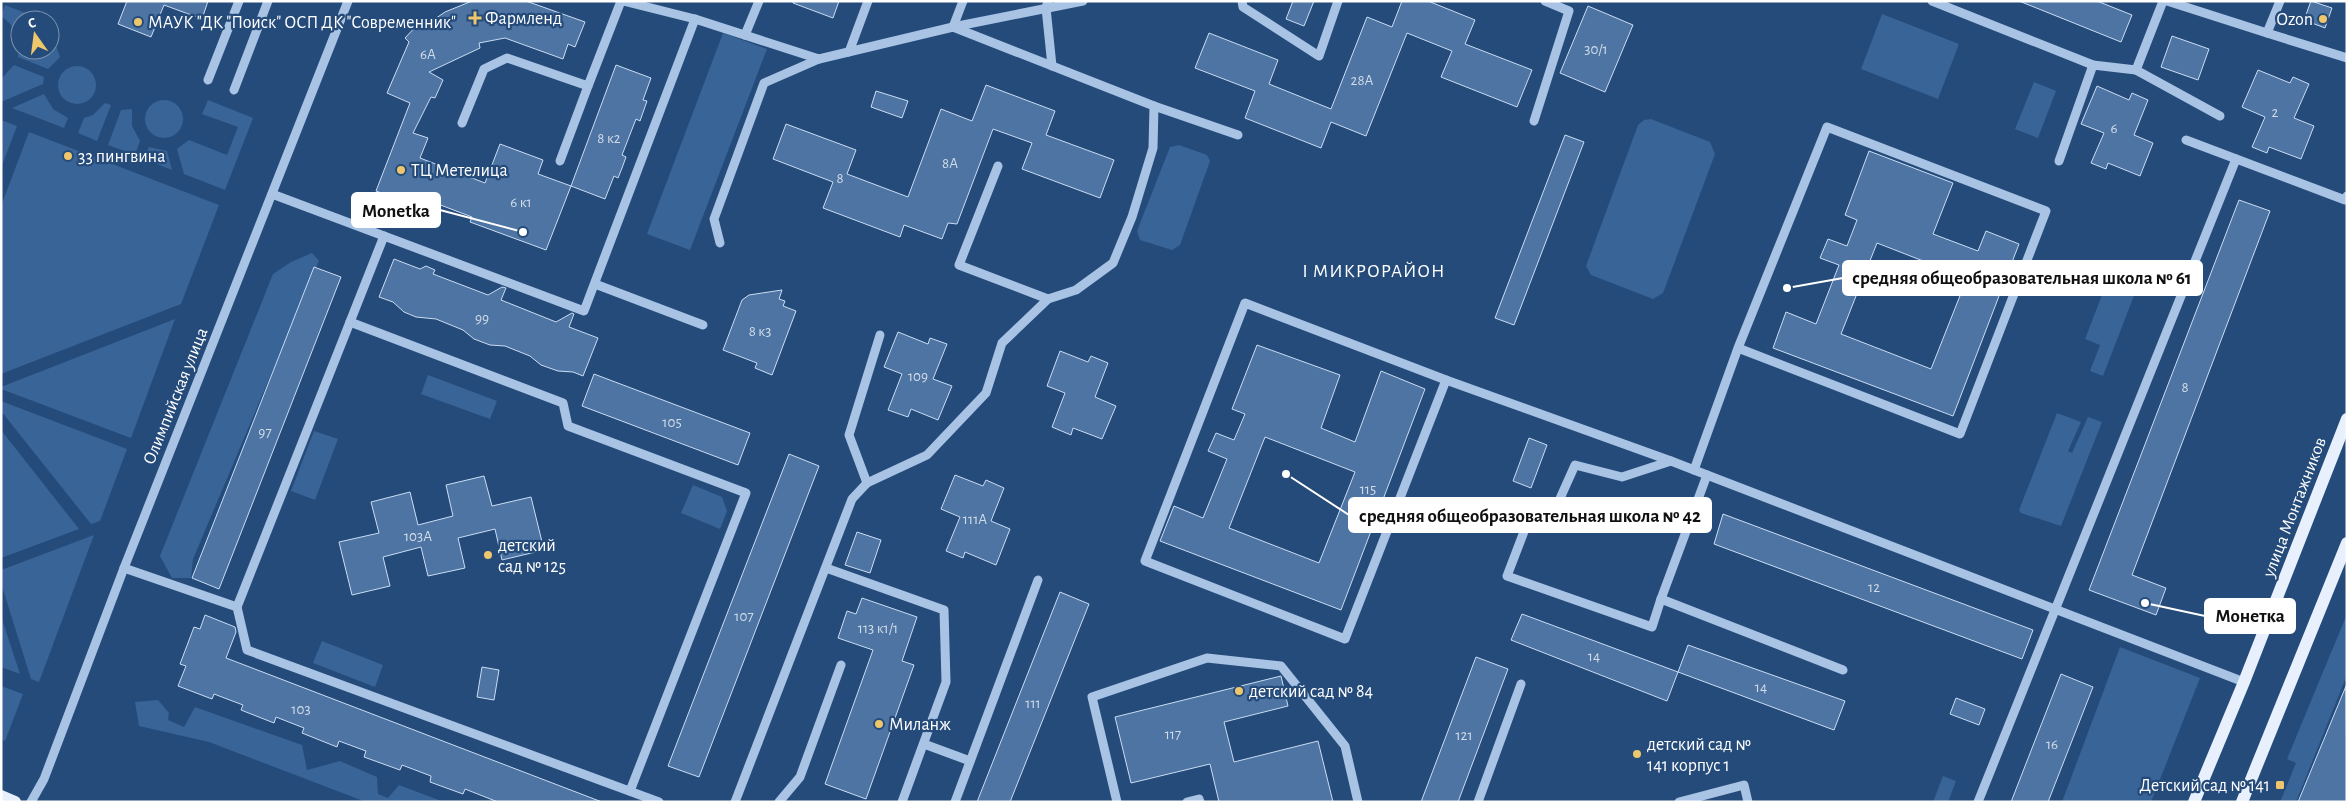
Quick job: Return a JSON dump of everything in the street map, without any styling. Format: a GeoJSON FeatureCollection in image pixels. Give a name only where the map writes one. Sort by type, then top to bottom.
{"type":"FeatureCollection","features":[{"type":"Feature","properties":{"kind":"main road","name":"улица Монтажников"},"geometry":{"type":"LineString","coordinates":[[2194,802],[2244,682],[2347,419]]}},
{"type":"Feature","properties":{"kind":"main road"},"geometry":{"type":"LineString","coordinates":[[2242,802],[2347,543]]}},
{"type":"Feature","properties":{"kind":"main road"},"geometry":{"type":"LineString","coordinates":[[1,796],[15,802]]}},
{"type":"Feature","properties":{"kind":"street"},"geometry":{"type":"LineString","coordinates":[[208,80],[239,1]]}},
{"type":"Feature","properties":{"kind":"street"},"geometry":{"type":"LineString","coordinates":[[234,90],[268,1]]}},
{"type":"Feature","properties":{"kind":"street","name":"Олимпийская улица"},"geometry":{"type":"LineString","coordinates":[[31,802],[44,779],[124,568],[348,1]]}},
{"type":"Feature","properties":{"kind":"street"},"geometry":{"type":"LineString","coordinates":[[560,161],[622,1],[695,19],[819,59]]}},
{"type":"Feature","properties":{"kind":"street"},"geometry":{"type":"LineString","coordinates":[[745,36],[759,1]]}},
{"type":"Feature","properties":{"kind":"street"},"geometry":{"type":"LineString","coordinates":[[849,52],[868,1]]}},
{"type":"Feature","properties":{"kind":"street"},"geometry":{"type":"LineString","coordinates":[[953,27],[963,1]]}},
{"type":"Feature","properties":{"kind":"street"},"geometry":{"type":"LineString","coordinates":[[720,243],[714,219],[752,109],[764,83],[819,59],[1047,5],[1084,1]]}},
{"type":"Feature","properties":{"kind":"street"},"geometry":{"type":"LineString","coordinates":[[1242,1],[1243,7],[1319,56],[1338,1]]}},
{"type":"Feature","properties":{"kind":"street"},"geometry":{"type":"LineString","coordinates":[[1534,121],[1569,11],[1545,1]]}},
{"type":"Feature","properties":{"kind":"street"},"geometry":{"type":"LineString","coordinates":[[1932,1],[2093,65],[2136,70],[2220,116]]}},
{"type":"Feature","properties":{"kind":"street"},"geometry":{"type":"LineString","coordinates":[[2136,70],[2163,1]]}},
{"type":"Feature","properties":{"kind":"street"},"geometry":{"type":"LineString","coordinates":[[2167,1],[2347,58]]}},
{"type":"Feature","properties":{"kind":"street"},"geometry":{"type":"LineString","coordinates":[[2267,33],[2280,1]]}},
{"type":"Feature","properties":{"kind":"street"},"geometry":{"type":"LineString","coordinates":[[1047,5],[1052,66]]}},
{"type":"Feature","properties":{"kind":"street"},"geometry":{"type":"LineString","coordinates":[[272,194],[584,311],[695,19]]}},
{"type":"Feature","properties":{"kind":"street"},"geometry":{"type":"LineString","coordinates":[[953,27],[1154,106],[1238,135]]}},
{"type":"Feature","properties":{"kind":"street"},"geometry":{"type":"LineString","coordinates":[[462,123],[484,69],[507,58],[588,86]]}},
{"type":"Feature","properties":{"kind":"street"},"geometry":{"type":"LineString","coordinates":[[2059,161],[2093,65]]}},
{"type":"Feature","properties":{"kind":"street"},"geometry":{"type":"LineString","coordinates":[[735,802],[852,499],[867,483],[927,455],[986,393],[1002,343],[1048,299],[1076,290],[1113,263],[1132,217],[1153,148],[1154,106]]}},
{"type":"Feature","properties":{"kind":"street"},"geometry":{"type":"LineString","coordinates":[[1694,470],[1738,348],[1827,127],[2046,212],[1960,434],[1738,348]]}},
{"type":"Feature","properties":{"kind":"street"},"geometry":{"type":"LineString","coordinates":[[2186,140],[2345,200],[2347,196]]}},
{"type":"Feature","properties":{"kind":"street"},"geometry":{"type":"LineString","coordinates":[[1978,802],[2236,159]]}},
{"type":"Feature","properties":{"kind":"street"},"geometry":{"type":"LineString","coordinates":[[998,166],[959,265],[1048,299]]}},
{"type":"Feature","properties":{"kind":"street"},"geometry":{"type":"LineString","coordinates":[[384,236],[237,607],[247,650],[660,802]]}},
{"type":"Feature","properties":{"kind":"street"},"geometry":{"type":"LineString","coordinates":[[594,284],[703,325]]}},
{"type":"Feature","properties":{"kind":"street"},"geometry":{"type":"LineString","coordinates":[[1446,380],[1345,639],[1145,561],[1245,303],[1446,380],[1671,461],[2054,609],[2166,650],[2244,682]]}},
{"type":"Feature","properties":{"kind":"street"},"geometry":{"type":"LineString","coordinates":[[350,322],[563,403],[568,426],[746,493],[630,791]]}},
{"type":"Feature","properties":{"kind":"street"},"geometry":{"type":"LineString","coordinates":[[867,483],[849,435],[880,335]]}},
{"type":"Feature","properties":{"kind":"street"},"geometry":{"type":"LineString","coordinates":[[1671,461],[1622,477],[1575,465],[1558,503],[1533,508],[1507,576],[1652,627],[1707,475]]}},
{"type":"Feature","properties":{"kind":"street"},"geometry":{"type":"LineString","coordinates":[[124,568],[237,607]]}},
{"type":"Feature","properties":{"kind":"street"},"geometry":{"type":"LineString","coordinates":[[826,568],[944,610],[946,682],[902,802]]}},
{"type":"Feature","properties":{"kind":"street"},"geometry":{"type":"LineString","coordinates":[[955,802],[1038,580]]}},
{"type":"Feature","properties":{"kind":"street"},"geometry":{"type":"LineString","coordinates":[[1661,599],[1843,670]]}},
{"type":"Feature","properties":{"kind":"street"},"geometry":{"type":"LineString","coordinates":[[1117,802],[1092,697],[1207,658],[1280,666],[1345,746],[1358,802]]}},
{"type":"Feature","properties":{"kind":"street"},"geometry":{"type":"LineString","coordinates":[[779,802],[800,777],[842,665]]}},
{"type":"Feature","properties":{"kind":"street"},"geometry":{"type":"LineString","coordinates":[[1478,802],[1521,684]]}},
{"type":"Feature","properties":{"kind":"street"},"geometry":{"type":"LineString","coordinates":[[924,744],[970,761]]}},
{"type":"Feature","properties":{"kind":"street"},"geometry":{"type":"LineString","coordinates":[[1679,802],[1744,785],[1748,802]]}},
{"type":"Feature","properties":{"kind":"street"},"geometry":{"type":"LineString","coordinates":[[1187,802],[1199,799],[1200,802]]}},
{"type":"Feature","properties":{"kind":"shaded area"},"geometry":{"type":"Polygon","coordinates":[[[5,5],[18,10],[10,10],[10,24],[1,16],[5,5]]]}},
{"type":"Feature","properties":{"kind":"shaded area"},"geometry":{"type":"Polygon","coordinates":[[[1882,14],[1959,44],[1938,99],[1861,69],[1882,14]]]}},
{"type":"Feature","properties":{"kind":"shaded area"},"geometry":{"type":"Polygon","coordinates":[[[723,33],[767,49],[690,250],[647,234],[723,33]]]}},
{"type":"Feature","properties":{"kind":"shaded area"},"geometry":{"type":"Polygon","coordinates":[[[26,60],[57,60],[48,69],[26,60]]]}},
{"type":"Feature","properties":{"kind":"shaded area"},"geometry":{"type":"Polygon","coordinates":[[[14,65],[44,77],[43,84],[1,102],[1,79],[14,65]]]}},
{"type":"Feature","properties":{"kind":"shaded area"},"geometry":{"type":"Polygon","coordinates":[[[77,66],[91,71],[96,85],[91,99],[77,104],[63,99],[58,85],[63,71],[77,66]]]}},
{"type":"Feature","properties":{"kind":"shaded area"},"geometry":{"type":"Polygon","coordinates":[[[2034,82],[2056,91],[2038,138],[2015,129],[2034,82]]]}},
{"type":"Feature","properties":{"kind":"shaded area"},"geometry":{"type":"Polygon","coordinates":[[[44,94],[53,109],[68,118],[64,128],[12,108],[44,94]]]}},
{"type":"Feature","properties":{"kind":"shaded area"},"geometry":{"type":"Polygon","coordinates":[[[164,100],[178,105],[183,119],[178,133],[164,138],[150,133],[145,119],[150,105],[164,100]]]}},
{"type":"Feature","properties":{"kind":"shaded area"},"geometry":{"type":"Polygon","coordinates":[[[208,100],[253,118],[225,190],[184,174],[177,149],[189,140],[227,155],[238,127],[202,114],[208,100]]]}},
{"type":"Feature","properties":{"kind":"shaded area"},"geometry":{"type":"Polygon","coordinates":[[[105,103],[111,105],[97,141],[78,133],[84,118],[93,115],[105,103]]]}},
{"type":"Feature","properties":{"kind":"shaded area"},"geometry":{"type":"Polygon","coordinates":[[[132,109],[132,126],[140,141],[135,155],[108,145],[121,110],[132,109]]]}},
{"type":"Feature","properties":{"kind":"shaded area"},"geometry":{"type":"Polygon","coordinates":[[[1651,119],[1710,142],[1715,154],[1663,293],[1653,299],[1591,275],[1586,266],[1638,125],[1644,120],[1651,119]]]}},
{"type":"Feature","properties":{"kind":"shaded area"},"geometry":{"type":"Polygon","coordinates":[[[1,120],[17,126],[1,168],[1,120]]]}},
{"type":"Feature","properties":{"kind":"shaded area"},"geometry":{"type":"Polygon","coordinates":[[[29,132],[219,205],[181,304],[1,374],[1,206],[29,132]]]}},
{"type":"Feature","properties":{"kind":"shaded area"},"geometry":{"type":"Polygon","coordinates":[[[1179,145],[1207,155],[1210,161],[1180,245],[1172,250],[1140,240],[1137,231],[1170,147],[1179,145]]]}},
{"type":"Feature","properties":{"kind":"shaded area"},"geometry":{"type":"Polygon","coordinates":[[[149,147],[167,151],[172,170],[144,159],[149,147]]]}},
{"type":"Feature","properties":{"kind":"shaded area"},"geometry":{"type":"Polygon","coordinates":[[[312,253],[319,261],[193,559],[191,578],[172,578],[160,556],[273,274],[291,262],[312,253]]]}},
{"type":"Feature","properties":{"kind":"shaded area"},"geometry":{"type":"Polygon","coordinates":[[[2107,282],[2135,293],[2103,376],[2090,371],[2100,345],[2085,339],[2107,282]]]}},
{"type":"Feature","properties":{"kind":"shaded area"},"geometry":{"type":"Polygon","coordinates":[[[175,319],[131,438],[1,389],[1,387],[175,319]]]}},
{"type":"Feature","properties":{"kind":"shaded area"},"geometry":{"type":"Polygon","coordinates":[[[428,375],[497,401],[490,419],[421,394],[428,375]]]}},
{"type":"Feature","properties":{"kind":"shaded area"},"geometry":{"type":"Polygon","coordinates":[[[1,401],[127,449],[100,521],[91,524],[1,411],[1,401]]]}},
{"type":"Feature","properties":{"kind":"shaded area"},"geometry":{"type":"Polygon","coordinates":[[[2057,413],[2081,422],[2068,451],[2072,453],[2088,417],[2102,422],[2061,526],[2021,513],[2019,510],[2057,413]]]}},
{"type":"Feature","properties":{"kind":"shaded area"},"geometry":{"type":"Polygon","coordinates":[[[1,430],[79,529],[1,558],[1,430]]]}},
{"type":"Feature","properties":{"kind":"shaded area"},"geometry":{"type":"Polygon","coordinates":[[[314,431],[338,439],[315,500],[291,491],[314,431]]]}},
{"type":"Feature","properties":{"kind":"shaded area"},"geometry":{"type":"Polygon","coordinates":[[[693,485],[722,497],[727,511],[720,529],[681,513],[693,485]]]}},
{"type":"Feature","properties":{"kind":"shaded area"},"geometry":{"type":"Polygon","coordinates":[[[94,535],[39,682],[31,679],[1,583],[1,570],[94,535]]]}},
{"type":"Feature","properties":{"kind":"shaded area"},"geometry":{"type":"Polygon","coordinates":[[[2347,614],[2347,675],[2296,802],[2280,802],[2296,763],[2287,759],[2347,614]]]}},
{"type":"Feature","properties":{"kind":"shaded area"},"geometry":{"type":"Polygon","coordinates":[[[1,616],[20,674],[1,667],[1,616]]]}},
{"type":"Feature","properties":{"kind":"shaded area"},"geometry":{"type":"Polygon","coordinates":[[[322,641],[383,665],[375,687],[313,663],[322,641]]]}},
{"type":"Feature","properties":{"kind":"shaded area"},"geometry":{"type":"Polygon","coordinates":[[[2120,647],[2200,678],[2151,802],[2062,802],[2120,647]]]}},
{"type":"Feature","properties":{"kind":"shaded area"},"geometry":{"type":"Polygon","coordinates":[[[1,686],[23,694],[5,741],[1,739],[1,686]]]}},
{"type":"Feature","properties":{"kind":"shaded area"},"geometry":{"type":"Polygon","coordinates":[[[158,700],[169,713],[168,720],[184,727],[195,707],[302,745],[307,770],[340,761],[377,777],[378,794],[388,798],[399,785],[444,802],[366,802],[209,742],[139,726],[135,702],[158,700]]]}},
{"type":"Feature","properties":{"kind":"shaded area"},"geometry":{"type":"Polygon","coordinates":[[[1943,776],[1956,781],[1948,802],[1933,802],[1943,776]]]}},
{"type":"Feature","properties":{"kind":"building","name":"МАУК \"ДК \"Поиск\" ОСП ДК \"Современник\""},"geometry":{"type":"Polygon","coordinates":[[[127,1],[208,1],[202,19],[164,5],[151,37],[118,24],[127,1]]]}},
{"type":"Feature","properties":{"kind":"building"},"geometry":{"type":"Polygon","coordinates":[[[472,1],[526,1],[585,22],[575,47],[568,44],[563,59],[505,38],[479,43],[480,48],[429,72],[443,80],[435,98],[431,97],[413,133],[428,138],[420,158],[485,183],[500,144],[543,160],[538,174],[571,186],[546,250],[470,222],[472,217],[430,201],[426,210],[376,191],[410,103],[387,93],[409,42],[405,38],[420,22],[423,27],[445,12],[472,1]]]}},
{"type":"Feature","properties":{"kind":"building"},"geometry":{"type":"Polygon","coordinates":[[[793,1],[839,1],[833,18],[793,3],[793,1]]]}},
{"type":"Feature","properties":{"kind":"building"},"geometry":{"type":"Polygon","coordinates":[[[1293,1],[1314,1],[1304,26],[1286,19],[1293,1]]]}},
{"type":"Feature","properties":{"kind":"building"},"geometry":{"type":"Polygon","coordinates":[[[1402,1],[1428,1],[1475,20],[1465,44],[1532,70],[1517,107],[1441,77],[1452,51],[1407,33],[1366,136],[1331,122],[1321,148],[1245,118],[1255,91],[1195,68],[1209,33],[1278,60],[1269,84],[1331,109],[1367,17],[1392,27],[1402,1]]]}},
{"type":"Feature","properties":{"kind":"building"},"geometry":{"type":"Polygon","coordinates":[[[2019,1],[2097,1],[2132,15],[2121,42],[2019,1]]]}},
{"type":"Feature","properties":{"kind":"building"},"geometry":{"type":"Polygon","coordinates":[[[2311,1],[2332,8],[2325,28],[2304,20],[2311,1]]]}},
{"type":"Feature","properties":{"kind":"building"},"geometry":{"type":"Polygon","coordinates":[[[1588,6],[1633,25],[1605,92],[1560,73],[1588,6]]]}},
{"type":"Feature","properties":{"kind":"building"},"geometry":{"type":"Polygon","coordinates":[[[2172,36],[2209,49],[2198,80],[2161,67],[2172,36]]]}},
{"type":"Feature","properties":{"kind":"building"},"geometry":{"type":"Polygon","coordinates":[[[616,65],[651,78],[643,100],[647,101],[640,121],[636,119],[622,155],[626,157],[622,168],[618,178],[614,176],[605,199],[571,186],[616,65]]]}},
{"type":"Feature","properties":{"kind":"building"},"geometry":{"type":"Polygon","coordinates":[[[2258,70],[2290,83],[2293,77],[2309,84],[2294,118],[2314,126],[2301,159],[2269,147],[2267,153],[2252,147],[2265,117],[2242,107],[2258,70]]]}},
{"type":"Feature","properties":{"kind":"building"},"geometry":{"type":"Polygon","coordinates":[[[986,85],[1055,111],[1046,135],[1114,160],[1100,198],[1022,169],[1032,143],[993,129],[957,224],[948,223],[942,239],[904,225],[900,237],[823,208],[833,182],[773,159],[786,124],[856,150],[847,174],[908,197],[941,109],[972,121],[986,85]]]}},
{"type":"Feature","properties":{"kind":"building"},"geometry":{"type":"Polygon","coordinates":[[[2097,86],[2129,100],[2132,93],[2148,100],[2134,135],[2153,143],[2140,176],[2108,163],[2106,169],[2091,163],[2104,133],[2081,124],[2097,86]]]}},
{"type":"Feature","properties":{"kind":"building"},"geometry":{"type":"Polygon","coordinates":[[[876,91],[908,101],[902,118],[871,107],[876,91]]]}},
{"type":"Feature","properties":{"kind":"building"},"geometry":{"type":"Polygon","coordinates":[[[1565,135],[1584,142],[1514,325],[1495,318],[1565,135]]]}},
{"type":"Feature","properties":{"kind":"building"},"geometry":{"type":"Polygon","coordinates":[[[1869,151],[1953,183],[1933,234],[1978,251],[1986,231],[2019,244],[1953,416],[1773,348],[1786,312],[1816,324],[1839,265],[1820,258],[1828,239],[1847,246],[1857,220],[1845,215],[1869,151]],[[1877,243],[1841,334],[1931,369],[1967,278],[1877,243]]]}},
{"type":"Feature","properties":{"kind":"building"},"geometry":{"type":"Polygon","coordinates":[[[2239,200],[2270,211],[2132,575],[2166,588],[2156,615],[2089,590],[2239,200]]]}},
{"type":"Feature","properties":{"kind":"building"},"geometry":{"type":"Polygon","coordinates":[[[394,259],[420,269],[426,266],[435,270],[433,274],[488,295],[502,287],[506,288],[501,300],[556,322],[572,313],[574,314],[569,327],[598,338],[583,376],[541,365],[530,356],[505,346],[490,345],[474,339],[463,330],[436,319],[416,317],[404,312],[393,302],[379,297],[394,259]]]}},
{"type":"Feature","properties":{"kind":"building"},"geometry":{"type":"Polygon","coordinates":[[[314,267],[341,277],[219,589],[192,578],[314,267]]]}},
{"type":"Feature","properties":{"kind":"building"},"geometry":{"type":"Polygon","coordinates":[[[782,290],[779,299],[785,301],[783,306],[796,311],[772,375],[755,368],[757,363],[723,350],[742,300],[749,295],[782,290]]]}},
{"type":"Feature","properties":{"kind":"building"},"geometry":{"type":"Polygon","coordinates":[[[898,332],[928,344],[930,338],[947,344],[933,379],[952,386],[938,420],[911,409],[908,417],[888,410],[902,374],[884,367],[898,332]]]}},
{"type":"Feature","properties":{"kind":"building"},"geometry":{"type":"Polygon","coordinates":[[[1257,345],[1340,375],[1321,428],[1355,442],[1381,371],[1425,389],[1341,610],[1160,541],[1174,506],[1203,518],[1227,459],[1208,451],[1216,433],[1234,440],[1245,414],[1232,409],[1257,345]],[[1265,437],[1229,528],[1319,563],[1355,472],[1265,437]]]}},
{"type":"Feature","properties":{"kind":"building"},"geometry":{"type":"Polygon","coordinates":[[[1060,351],[1088,362],[1091,356],[1108,363],[1095,397],[1116,406],[1102,439],[1073,428],[1071,435],[1052,427],[1065,393],[1047,386],[1060,351]]]}},
{"type":"Feature","properties":{"kind":"building"},"geometry":{"type":"Polygon","coordinates":[[[594,374],[750,433],[738,465],[582,406],[594,374]]]}},
{"type":"Feature","properties":{"kind":"building"},"geometry":{"type":"Polygon","coordinates":[[[1529,438],[1547,445],[1531,488],[1513,481],[1529,438]]]}},
{"type":"Feature","properties":{"kind":"building"},"geometry":{"type":"Polygon","coordinates":[[[789,454],[819,466],[699,777],[668,766],[789,454]]]}},
{"type":"Feature","properties":{"kind":"building"},"geometry":{"type":"Polygon","coordinates":[[[955,475],[983,486],[986,480],[1004,488],[991,521],[1010,529],[996,565],[965,552],[963,558],[946,551],[960,517],[941,509],[955,475]]]}},
{"type":"Feature","properties":{"kind":"building"},"geometry":{"type":"Polygon","coordinates":[[[484,476],[492,506],[531,497],[544,550],[502,560],[495,529],[458,538],[465,568],[428,576],[421,547],[383,557],[390,586],[352,595],[339,542],[379,533],[371,502],[410,492],[418,525],[453,516],[446,485],[484,476]]]}},
{"type":"Feature","properties":{"kind":"building"},"geometry":{"type":"Polygon","coordinates":[[[1723,514],[2033,630],[2022,659],[1714,544],[1723,514]]]}},
{"type":"Feature","properties":{"kind":"building"},"geometry":{"type":"Polygon","coordinates":[[[857,532],[881,540],[870,573],[845,565],[857,532]]]}},
{"type":"Feature","properties":{"kind":"building"},"geometry":{"type":"Polygon","coordinates":[[[1060,592],[1089,604],[1010,802],[977,802],[1060,592]]]}},
{"type":"Feature","properties":{"kind":"building"},"geometry":{"type":"Polygon","coordinates":[[[862,598],[917,617],[902,661],[914,665],[866,799],[825,784],[873,650],[838,638],[847,611],[856,614],[862,598]]]}},
{"type":"Feature","properties":{"kind":"building"},"geometry":{"type":"Polygon","coordinates":[[[1522,614],[1678,672],[1667,701],[1511,640],[1522,614]]]}},
{"type":"Feature","properties":{"kind":"building"},"geometry":{"type":"Polygon","coordinates":[[[205,615],[235,627],[236,632],[226,658],[602,802],[498,802],[465,789],[463,794],[430,782],[431,776],[402,765],[400,770],[364,757],[366,751],[339,741],[337,747],[302,733],[304,728],[276,717],[274,723],[241,710],[243,705],[214,694],[212,699],[178,686],[186,666],[180,664],[194,627],[200,629],[205,615]]]}},
{"type":"Feature","properties":{"kind":"building"},"geometry":{"type":"Polygon","coordinates":[[[1688,645],[1845,701],[1834,730],[1678,672],[1688,645]]]}},
{"type":"Feature","properties":{"kind":"building"},"geometry":{"type":"Polygon","coordinates":[[[1476,657],[1508,669],[1458,802],[1421,802],[1476,657]]]}},
{"type":"Feature","properties":{"kind":"building"},"geometry":{"type":"Polygon","coordinates":[[[482,667],[499,670],[494,700],[477,697],[482,667]]]}},
{"type":"Feature","properties":{"kind":"building"},"geometry":{"type":"Polygon","coordinates":[[[2061,674],[2093,687],[2048,802],[2011,802],[2061,674]]]}},
{"type":"Feature","properties":{"kind":"building"},"geometry":{"type":"Polygon","coordinates":[[[1281,676],[1288,706],[1224,722],[1234,762],[1318,741],[1333,802],[1219,802],[1210,764],[1131,783],[1115,717],[1281,676]]]}},
{"type":"Feature","properties":{"kind":"building"},"geometry":{"type":"Polygon","coordinates":[[[2346,686],[2347,802],[2298,802],[2346,686]]]}},
{"type":"Feature","properties":{"kind":"building"},"geometry":{"type":"Polygon","coordinates":[[[1956,698],[1985,709],[1979,725],[1950,714],[1956,698]]]}},
{"type":"Feature","properties":{"kind":"place","name":"Фармленд"},"geometry":{"type":"Point","coordinates":[475,18]}},
{"type":"Feature","properties":{"kind":"place","name":"Ozon"},"geometry":{"type":"Point","coordinates":[2323,19]}},
{"type":"Feature","properties":{"kind":"place","name":"МАУК \"ДК \"Поиск\" ОСП ДК \"Современник\""},"geometry":{"type":"Point","coordinates":[138,22]}},
{"type":"Feature","properties":{"kind":"place","name":"33 пингвина"},"geometry":{"type":"Point","coordinates":[68,156]}},
{"type":"Feature","properties":{"kind":"place","name":"ТЦ Метелица"},"geometry":{"type":"Point","coordinates":[401,170]}},
{"type":"Feature","properties":{"kind":"place","name":"Monetka"},"geometry":{"type":"Point","coordinates":[523,232]}},
{"type":"Feature","properties":{"kind":"place","name":"средняя общеобразовательная школа № 61"},"geometry":{"type":"Point","coordinates":[1787,288]}},
{"type":"Feature","properties":{"kind":"place","name":"средняя общеобразовательная школа № 42"},"geometry":{"type":"Point","coordinates":[1286,474]}},
{"type":"Feature","properties":{"kind":"place","name":"детский сад № 125"},"geometry":{"type":"Point","coordinates":[488,555]}},
{"type":"Feature","properties":{"kind":"place","name":"Монетка"},"geometry":{"type":"Point","coordinates":[2145,603]}},
{"type":"Feature","properties":{"kind":"place","name":"детский сад № 84"},"geometry":{"type":"Point","coordinates":[1239,691]}},
{"type":"Feature","properties":{"kind":"place","name":"Миланж"},"geometry":{"type":"Point","coordinates":[879,724]}},
{"type":"Feature","properties":{"kind":"place","name":"детский сад № 141 корпус 1"},"geometry":{"type":"Point","coordinates":[1637,754]}},
{"type":"Feature","properties":{"kind":"place","name":"Детский сад № 141"},"geometry":{"type":"Point","coordinates":[2280,785]}},
{"type":"Feature","properties":{"kind":"district","name":"I МИКРОРАЙОН"},"geometry":{"type":"Point","coordinates":[1374,270]}}]}
